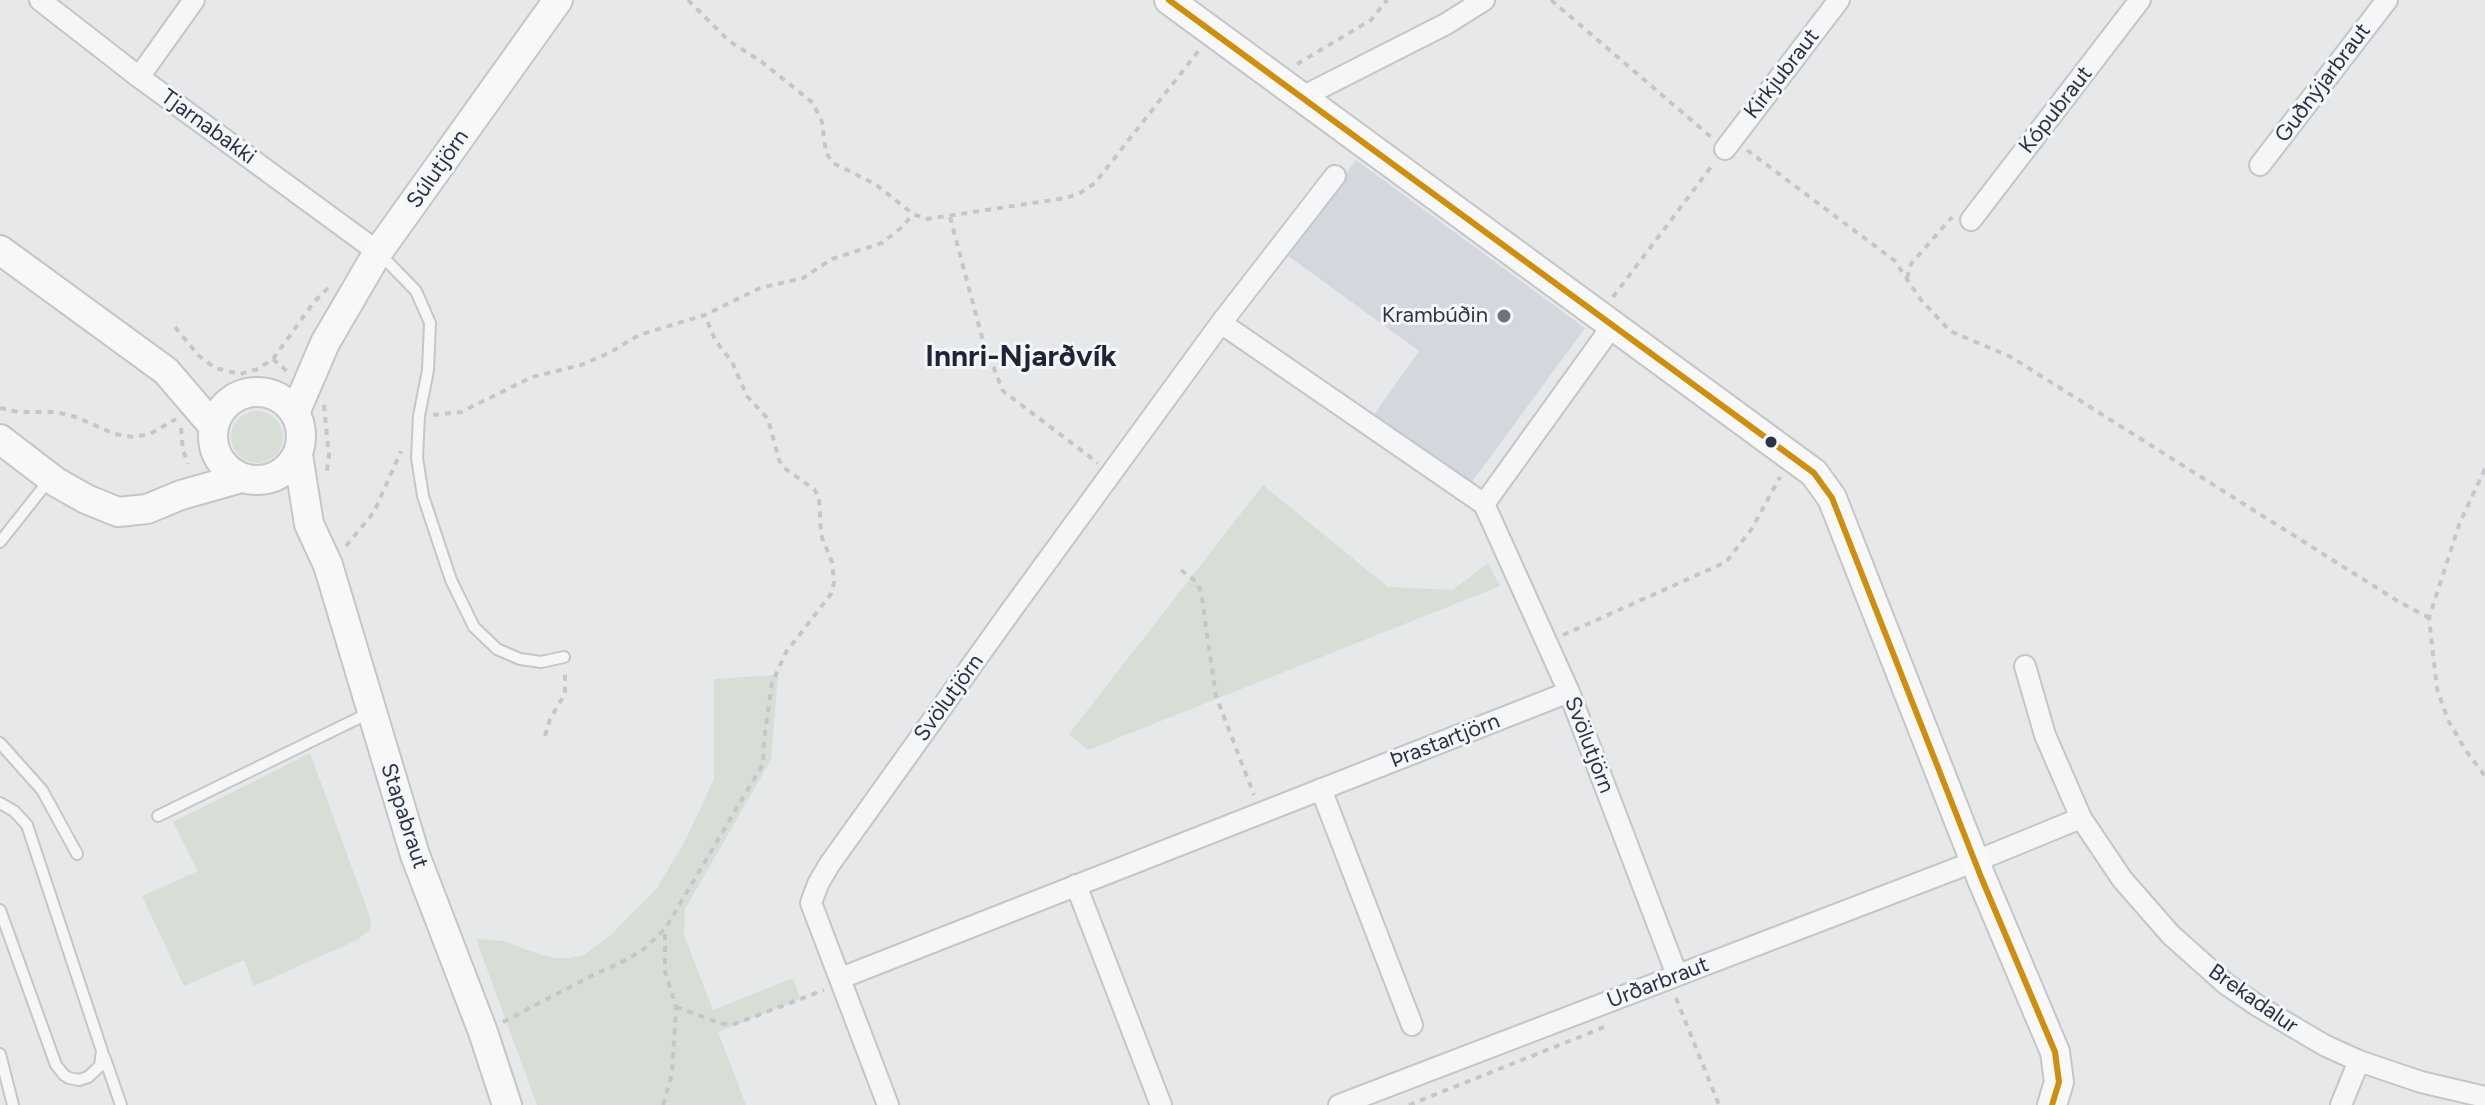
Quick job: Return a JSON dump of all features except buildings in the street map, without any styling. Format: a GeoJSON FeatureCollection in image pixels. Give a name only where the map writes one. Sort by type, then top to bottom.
{"type":"FeatureCollection","features":[{"type":"Feature","properties":{"kind":"street","name":"Tjarnabakki"},"geometry":{"type":"LineString","coordinates":[[40,0],[139,77],[378,252]]}},
{"type":"Feature","properties":{"kind":"street"},"geometry":{"type":"LineString","coordinates":[[139,77],[194,0]]}},
{"type":"Feature","properties":{"kind":"street","name":"Súlutjörn"},"geometry":{"type":"LineString","coordinates":[[295,413],[325,343],[378,252],[558,0]]}},
{"type":"Feature","properties":{"kind":"street"},"geometry":{"type":"LineString","coordinates":[[1169,0],[1814,473],[1832,498],[2055,1052],[2059,1082],[2052,1105]]}},
{"type":"Feature","properties":{"kind":"street"},"geometry":{"type":"LineString","coordinates":[[1304,98],[1446,24],[1484,0]]}},
{"type":"Feature","properties":{"kind":"street","name":"Kirkjubraut"},"geometry":{"type":"LineString","coordinates":[[1725,149],[1839,0]]}},
{"type":"Feature","properties":{"kind":"street","name":"Kópubraut"},"geometry":{"type":"LineString","coordinates":[[1971,220],[2140,0]]}},
{"type":"Feature","properties":{"kind":"street","name":"Guðnýjarbraut"},"geometry":{"type":"LineString","coordinates":[[2260,165],[2387,0]]}},
{"type":"Feature","properties":{"kind":"street","name":"Svölutjörn"},"geometry":{"type":"LineString","coordinates":[[888,1105],[811,903],[818,884],[1221,323],[1335,176]]}},
{"type":"Feature","properties":{"kind":"street","name":"Stapabraut"},"geometry":{"type":"LineString","coordinates":[[0,250],[166,371],[235,398]]}},
{"type":"Feature","properties":{"kind":"street"},"geometry":{"type":"LineString","coordinates":[[1221,323],[1484,504],[1606,320]]}},
{"type":"Feature","properties":{"kind":"street","name":"Súlutjörn"},"geometry":{"type":"LineString","coordinates":[[267,393],[325,343]]}},
{"type":"Feature","properties":{"kind":"street","name":"Stapabraut"},"geometry":{"type":"LineString","coordinates":[[166,371],[214,437],[220,460],[229,471],[253,479],[309,524]]}},
{"type":"Feature","properties":{"kind":"street"},"geometry":{"type":"LineString","coordinates":[[181,495],[214,437],[225,406],[235,398],[256,392],[267,393],[295,413]]}},
{"type":"Feature","properties":{"kind":"street","name":"Stapabraut"},"geometry":{"type":"LineString","coordinates":[[295,413],[301,427],[298,455],[309,524],[328,565],[415,855],[483,1032],[507,1105]]}},
{"type":"Feature","properties":{"kind":"street"},"geometry":{"type":"LineString","coordinates":[[0,439],[51,478],[86,499],[118,512],[147,509],[181,495],[278,476],[298,455]]}},
{"type":"Feature","properties":{"kind":"street","name":"Svölutjörn"},"geometry":{"type":"LineString","coordinates":[[1484,504],[1569,692],[1677,975]]}},
{"type":"Feature","properties":{"kind":"street","name":"Brekadalur"},"geometry":{"type":"LineString","coordinates":[[2025,666],[2045,735],[2081,818],[2130,889],[2171,935],[2258,1006],[2313,1039],[2359,1061],[2421,1082],[2485,1097]]}},
{"type":"Feature","properties":{"kind":"street","name":"Þrastartjörn"},"geometry":{"type":"LineString","coordinates":[[842,980],[1569,692]]}},
{"type":"Feature","properties":{"kind":"street"},"geometry":{"type":"LineString","coordinates":[[1321,789],[1412,1025]]}},
{"type":"Feature","properties":{"kind":"street"},"geometry":{"type":"LineString","coordinates":[[1976,861],[2081,818]]}},
{"type":"Feature","properties":{"kind":"street","name":"Urðarbraut"},"geometry":{"type":"LineString","coordinates":[[1339,1105],[1976,861]]}},
{"type":"Feature","properties":{"kind":"street"},"geometry":{"type":"LineString","coordinates":[[1076,885],[1161,1105]]}},
{"type":"Feature","properties":{"kind":"street"},"geometry":{"type":"LineString","coordinates":[[2341,1105],[2359,1061]]}},
{"type":"Feature","properties":{"kind":"lane"},"geometry":{"type":"LineString","coordinates":[[378,252],[416,291],[430,323],[428,370],[419,416],[417,458],[423,496],[451,580],[474,627],[497,649],[520,659],[541,662],[564,657]]}},
{"type":"Feature","properties":{"kind":"lane"},"geometry":{"type":"LineString","coordinates":[[0,542],[4,530],[51,478]]}},
{"type":"Feature","properties":{"kind":"lane"},"geometry":{"type":"LineString","coordinates":[[158,816],[371,712]]}},
{"type":"Feature","properties":{"kind":"lane"},"geometry":{"type":"LineString","coordinates":[[0,743],[42,790],[77,854]]}},
{"type":"Feature","properties":{"kind":"lane"},"geometry":{"type":"LineString","coordinates":[[0,761],[11,754]]}},
{"type":"Feature","properties":{"kind":"lane"},"geometry":{"type":"LineString","coordinates":[[0,803],[19,815],[29,831],[121,1105]]}},
{"type":"Feature","properties":{"kind":"lane"},"geometry":{"type":"LineString","coordinates":[[0,910],[59,1071],[72,1079],[88,1077],[100,1066],[102,1051]]}},
{"type":"Feature","properties":{"kind":"lane"},"geometry":{"type":"LineString","coordinates":[[0,1054],[13,1105]]}},
{"type":"Feature","properties":{"kind":"path"},"geometry":{"type":"LineString","coordinates":[[688,0],[729,41],[762,62],[813,103],[822,122],[826,153],[833,163],[875,184],[913,214],[927,219],[1066,198],[1080,193],[1095,183],[1213,33]]}},
{"type":"Feature","properties":{"kind":"path"},"geometry":{"type":"LineString","coordinates":[[1275,77],[1371,20],[1387,0]]}},
{"type":"Feature","properties":{"kind":"path"},"geometry":{"type":"LineString","coordinates":[[1551,0],[1725,149],[1745,149],[1895,261],[1921,300],[1950,331],[2011,357],[2429,618]]}},
{"type":"Feature","properties":{"kind":"path"},"geometry":{"type":"LineString","coordinates":[[1606,320],[1725,149]]}},
{"type":"Feature","properties":{"kind":"path"},"geometry":{"type":"LineString","coordinates":[[1907,278],[1911,264],[1959,208],[1971,220]]}},
{"type":"Feature","properties":{"kind":"path"},"geometry":{"type":"LineString","coordinates":[[328,565],[374,512],[419,416],[461,412],[515,383],[581,365],[639,335],[705,315],[760,288],[803,278],[832,259],[882,243],[913,214]]}},
{"type":"Feature","properties":{"kind":"path"},"geometry":{"type":"LineString","coordinates":[[950,217],[983,341],[1003,391],[1112,473]]}},
{"type":"Feature","properties":{"kind":"path"},"geometry":{"type":"LineString","coordinates":[[273,359],[314,302],[337,280]]}},
{"type":"Feature","properties":{"kind":"path"},"geometry":{"type":"LineString","coordinates":[[503,1022],[626,960],[645,948],[665,929],[763,764],[772,683],[786,652],[831,594],[834,582],[832,562],[821,535],[819,497],[814,489],[784,468],[768,419],[747,396],[732,362],[715,340],[705,315]]}},
{"type":"Feature","properties":{"kind":"path"},"geometry":{"type":"LineString","coordinates":[[210,377],[215,368]]}},
{"type":"Feature","properties":{"kind":"path"},"geometry":{"type":"LineString","coordinates":[[0,408],[18,412],[56,412],[115,434],[134,437],[150,434],[185,411]]}},
{"type":"Feature","properties":{"kind":"path"},"geometry":{"type":"LineString","coordinates":[[177,418],[188,464]]}},
{"type":"Feature","properties":{"kind":"path"},"geometry":{"type":"LineString","coordinates":[[1546,642],[1726,562],[1751,530],[1792,456]]}},
{"type":"Feature","properties":{"kind":"path"},"geometry":{"type":"LineString","coordinates":[[2485,469],[2460,522],[2429,618],[2433,666],[2441,700],[2454,731],[2485,776]]}},
{"type":"Feature","properties":{"kind":"path"},"geometry":{"type":"LineString","coordinates":[[1181,570],[1197,582],[1201,592],[1216,696],[1261,813]]}},
{"type":"Feature","properties":{"kind":"path"},"geometry":{"type":"LineString","coordinates":[[545,736],[550,719],[565,694],[564,657]]}},
{"type":"Feature","properties":{"kind":"path"},"geometry":{"type":"LineString","coordinates":[[663,1105],[672,1074],[676,1007],[665,971],[665,929]]}},
{"type":"Feature","properties":{"kind":"path"},"geometry":{"type":"LineString","coordinates":[[676,1007],[732,1025],[842,980]]}},
{"type":"Feature","properties":{"kind":"path"},"geometry":{"type":"LineString","coordinates":[[1676,998],[1719,1105]]}},
{"type":"Feature","properties":{"kind":"shaded area"},"geometry":{"type":"Polygon","coordinates":[[[1356,160],[1585,328],[1469,486],[1373,416],[1419,351],[1287,255],[1356,160]]]}},
{"type":"Feature","properties":{"kind":"shaded area"},"geometry":{"type":"Polygon","coordinates":[[[257,411],[276,418],[283,437],[276,456],[257,463],[238,456],[231,437],[238,418],[257,411]]]}},
{"type":"Feature","properties":{"kind":"shaded area"},"geometry":{"type":"Polygon","coordinates":[[[1263,485],[1388,587],[1453,590],[1488,563],[1500,586],[1088,750],[1069,734],[1263,485]]]}},
{"type":"Feature","properties":{"kind":"shaded area"},"geometry":{"type":"Polygon","coordinates":[[[778,675],[771,760],[685,909],[684,935],[713,1010],[793,978],[800,999],[718,1032],[746,1105],[537,1105],[476,939],[504,941],[538,954],[570,958],[584,955],[611,935],[657,888],[685,841],[714,779],[714,679],[778,675]]]}},
{"type":"Feature","properties":{"kind":"shaded area"},"geometry":{"type":"Polygon","coordinates":[[[310,753],[371,920],[370,930],[357,940],[254,986],[244,960],[184,986],[142,896],[198,871],[173,822],[310,753]]]}},
{"type":"Feature","properties":{"kind":"transit line"},"geometry":{"type":"LineString","coordinates":[[1169,0],[1814,473],[1832,498],[1981,877],[2055,1052],[2059,1082],[2052,1105]]}},
{"type":"Feature","properties":{"kind":"place","name":"Krambúðin"},"geometry":{"type":"Point","coordinates":[1504,316]}},
{"type":"Feature","properties":{"kind":"district","name":"Innri-Njarðvík"},"geometry":{"type":"Point","coordinates":[1021,357]}}]}
